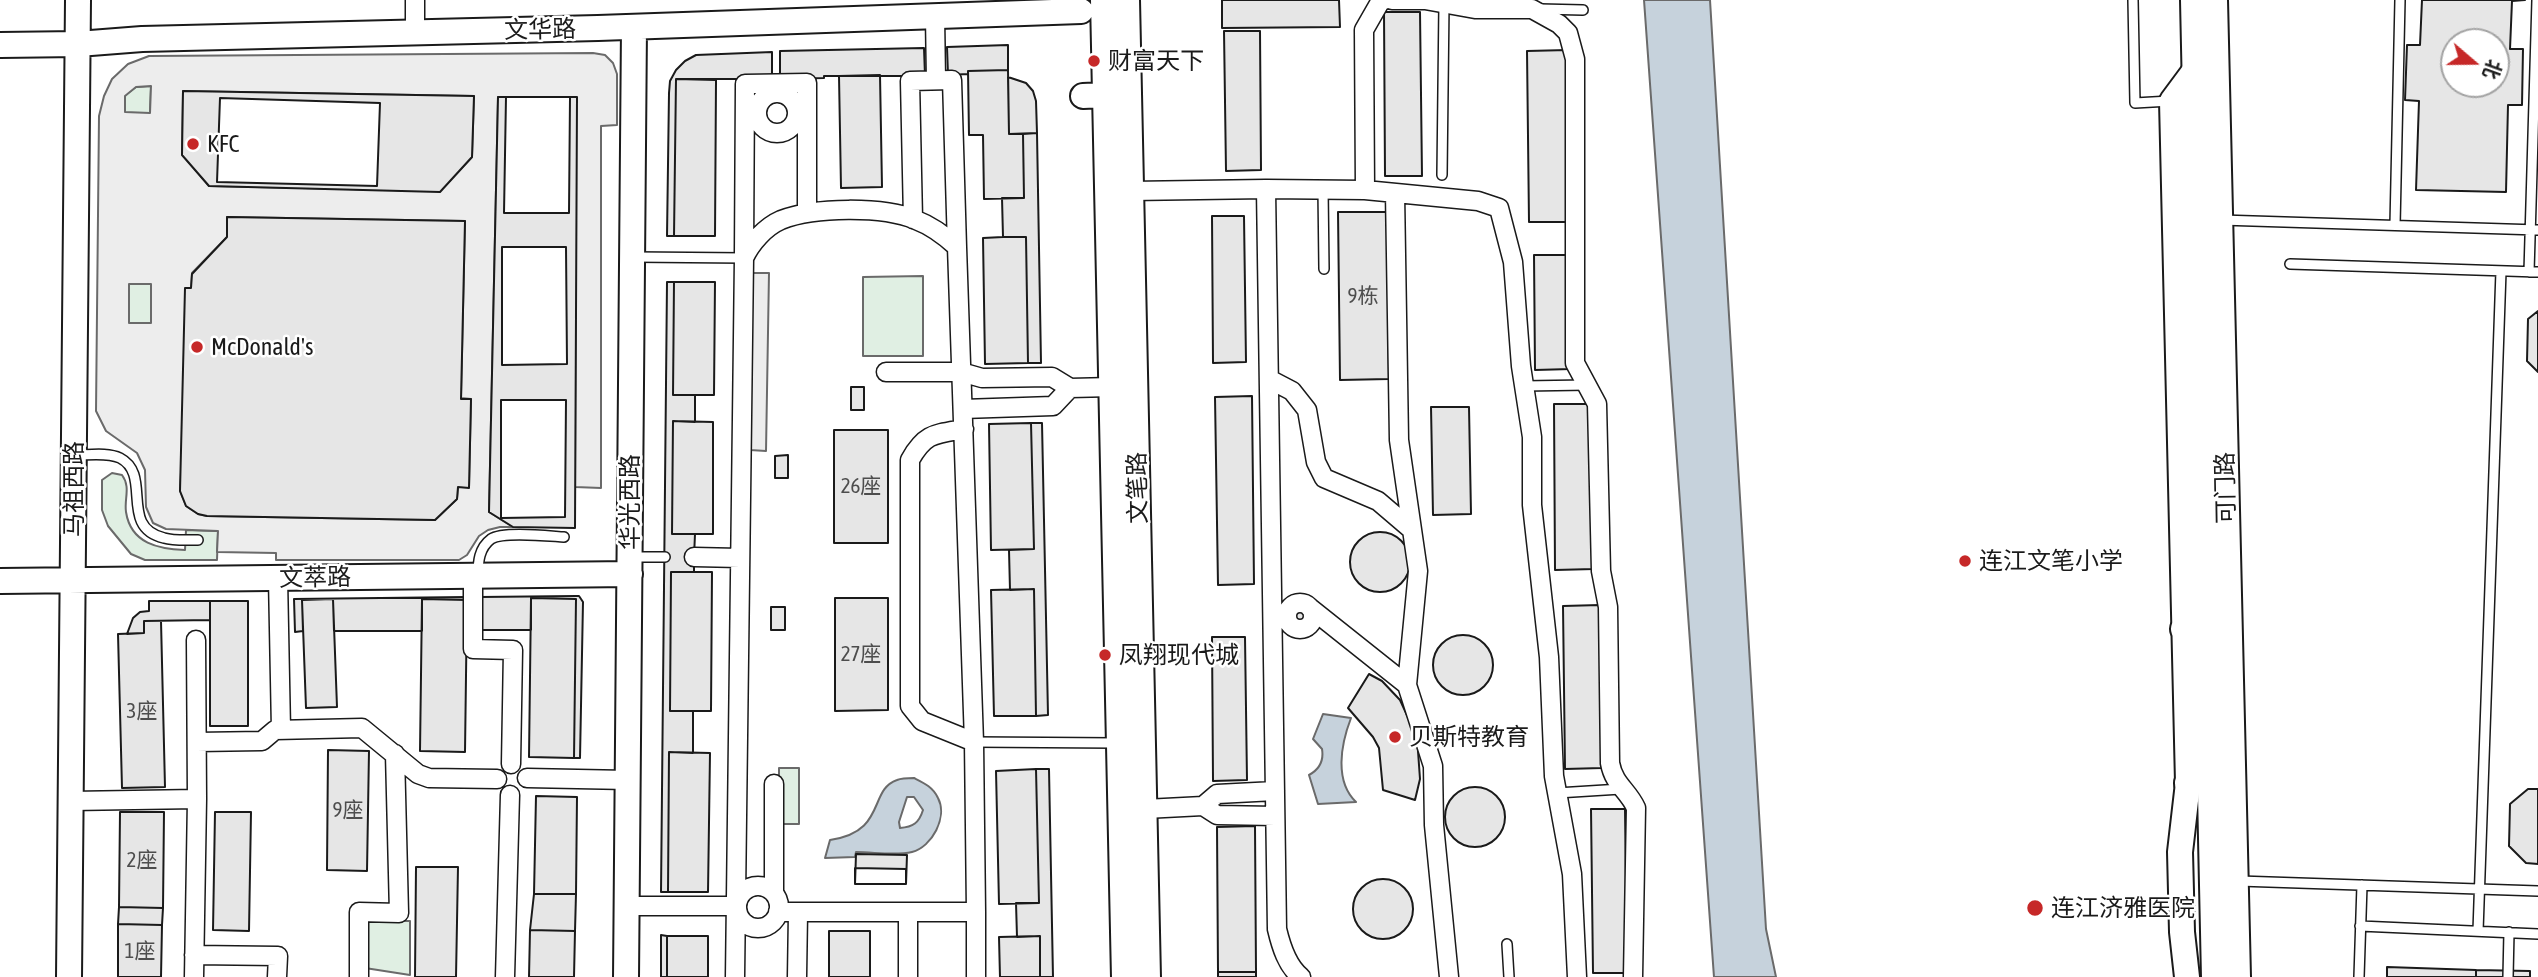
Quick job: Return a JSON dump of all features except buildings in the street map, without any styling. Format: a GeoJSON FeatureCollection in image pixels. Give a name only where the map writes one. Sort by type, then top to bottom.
{"type":"FeatureCollection","features":[{"type":"Feature","properties":{"kind":"main road","name":"可门路"},"geometry":{"type":"LineString","coordinates":[[2194,0],[2215,977]]}},
{"type":"Feature","properties":{"kind":"main road","name":"可门路"},"geometry":{"type":"LineString","coordinates":[[2214,0],[2237,977]]}},
{"type":"Feature","properties":{"kind":"main road"},"geometry":{"type":"LineString","coordinates":[[2184,629],[2208,655]]}},
{"type":"Feature","properties":{"kind":"main road"},"geometry":{"type":"LineString","coordinates":[[2188,783],[2210,759]]}},
{"type":"Feature","properties":{"kind":"street","name":"马祖西路"},"geometry":{"type":"LineString","coordinates":[[69,977],[78,0]]}},
{"type":"Feature","properties":{"kind":"street"},"geometry":{"type":"LineString","coordinates":[[415,0],[415,32]]}},
{"type":"Feature","properties":{"kind":"street","name":"文笔路"},"geometry":{"type":"LineString","coordinates":[[1103,0],[1094,96],[1112,387],[1104,569],[1119,743],[1124,977]]}},
{"type":"Feature","properties":{"kind":"street","name":"文笔路"},"geometry":{"type":"LineString","coordinates":[[1127,0],[1148,977]]}},
{"type":"Feature","properties":{"kind":"street"},"geometry":{"type":"LineString","coordinates":[[1365,190],[1364,30],[1380,2],[1384,0]]}},
{"type":"Feature","properties":{"kind":"street"},"geometry":{"type":"LineString","coordinates":[[1392,0],[1425,0],[1475,9],[1531,9],[1559,24],[1568,33],[1573,46],[1575,363],[1589,384],[1597,404],[1601,571],[1608,607],[1610,763],[1613,777],[1632,799],[1636,808],[1633,977]]}},
{"type":"Feature","properties":{"kind":"street","name":"文华路"},"geometry":{"type":"LineString","coordinates":[[0,46],[142,39],[634,27],[1080,11]]}},
{"type":"Feature","properties":{"kind":"street"},"geometry":{"type":"LineString","coordinates":[[935,16],[936,80]]}},
{"type":"Feature","properties":{"kind":"street","name":"华光西路"},"geometry":{"type":"LineString","coordinates":[[626,977],[634,27]]}},
{"type":"Feature","properties":{"kind":"street"},"geometry":{"type":"LineString","coordinates":[[2187,977],[2182,932],[2180,852],[2188,783],[2172,101],[2195,70]]}},
{"type":"Feature","properties":{"kind":"street"},"geometry":{"type":"LineString","coordinates":[[913,219],[910,81],[952,80],[974,742],[976,977]]}},
{"type":"Feature","properties":{"kind":"street"},"geometry":{"type":"LineString","coordinates":[[735,977],[744,258],[751,114],[745,84],[776,88],[807,83],[802,113],[807,213]]}},
{"type":"Feature","properties":{"kind":"street"},"geometry":{"type":"LineString","coordinates":[[751,114],[762,127],[774,133],[788,131],[802,113]]}},
{"type":"Feature","properties":{"kind":"street"},"geometry":{"type":"LineString","coordinates":[[1266,189],[1269,379],[1280,616],[1275,791],[1277,929],[1282,948],[1295,972],[1301,977]]}},
{"type":"Feature","properties":{"kind":"street"},"geometry":{"type":"LineString","coordinates":[[1131,191],[1365,190],[1478,201],[1499,208],[1513,262],[1524,386],[1532,437],[1532,505],[1549,657],[1554,776],[1572,874],[1577,977]]}},
{"type":"Feature","properties":{"kind":"street"},"geometry":{"type":"LineString","coordinates":[[1395,192],[1399,440],[1418,571],[1407,685],[1433,766],[1434,825],[1449,977]]}},
{"type":"Feature","properties":{"kind":"street"},"geometry":{"type":"LineString","coordinates":[[744,258],[751,243],[779,221],[807,213],[873,210],[913,219],[938,231],[957,247]]}},
{"type":"Feature","properties":{"kind":"street"},"geometry":{"type":"LineString","coordinates":[[886,372],[961,372],[982,378],[1052,377],[1070,388],[1112,387]]}},
{"type":"Feature","properties":{"kind":"street"},"geometry":{"type":"LineString","coordinates":[[1269,379],[1292,391],[1307,410],[1316,462],[1324,478],[1378,501],[1412,530]]}},
{"type":"Feature","properties":{"kind":"street"},"geometry":{"type":"LineString","coordinates":[[963,409],[1053,406],[1070,388]]}},
{"type":"Feature","properties":{"kind":"street"},"geometry":{"type":"LineString","coordinates":[[964,429],[935,434],[919,443],[910,460],[911,706],[922,721],[974,742]]}},
{"type":"Feature","properties":{"kind":"street"},"geometry":{"type":"LineString","coordinates":[[694,557],[740,558]]}},
{"type":"Feature","properties":{"kind":"street","name":"文萃路"},"geometry":{"type":"LineString","coordinates":[[0,581],[476,576],[630,566]]}},
{"type":"Feature","properties":{"kind":"street"},"geometry":{"type":"LineString","coordinates":[[476,576],[473,649],[513,650],[511,764]]}},
{"type":"Feature","properties":{"kind":"street"},"geometry":{"type":"LineString","coordinates":[[278,578],[281,730]]}},
{"type":"Feature","properties":{"kind":"street"},"geometry":{"type":"LineString","coordinates":[[1280,616],[1293,627],[1306,627],[1313,617],[1309,607],[1407,685]]}},
{"type":"Feature","properties":{"kind":"street"},"geometry":{"type":"LineString","coordinates":[[194,977],[196,640]]}},
{"type":"Feature","properties":{"kind":"street"},"geometry":{"type":"LineString","coordinates":[[197,741],[262,741],[275,730],[362,728],[418,774],[429,778],[497,779]]}},
{"type":"Feature","properties":{"kind":"street"},"geometry":{"type":"LineString","coordinates":[[359,977],[359,912],[399,913],[395,754]]}},
{"type":"Feature","properties":{"kind":"street"},"geometry":{"type":"LineString","coordinates":[[511,764],[521,768],[527,778]]}},
{"type":"Feature","properties":{"kind":"street"},"geometry":{"type":"LineString","coordinates":[[511,764],[499,772],[498,786],[503,792],[510,795],[522,790],[527,778]]}},
{"type":"Feature","properties":{"kind":"street"},"geometry":{"type":"LineString","coordinates":[[527,778],[628,780]]}},
{"type":"Feature","properties":{"kind":"street"},"geometry":{"type":"LineString","coordinates":[[774,784],[774,892],[779,905],[778,912],[771,924],[758,929],[740,919],[736,906],[741,893],[747,888],[761,886],[774,892]]}},
{"type":"Feature","properties":{"kind":"street"},"geometry":{"type":"LineString","coordinates":[[1203,806],[1217,794],[1275,791]]}},
{"type":"Feature","properties":{"kind":"street"},"geometry":{"type":"LineString","coordinates":[[505,977],[510,795]]}},
{"type":"Feature","properties":{"kind":"street"},"geometry":{"type":"LineString","coordinates":[[71,801],[197,799]]}},
{"type":"Feature","properties":{"kind":"street"},"geometry":{"type":"LineString","coordinates":[[1145,809],[1203,806],[1217,815],[1275,816]]}},
{"type":"Feature","properties":{"kind":"street"},"geometry":{"type":"LineString","coordinates":[[627,906],[736,906]]}},
{"type":"Feature","properties":{"kind":"street"},"geometry":{"type":"LineString","coordinates":[[778,912],[976,912]]}},
{"type":"Feature","properties":{"kind":"street"},"geometry":{"type":"LineString","coordinates":[[797,977],[798,912]]}},
{"type":"Feature","properties":{"kind":"street"},"geometry":{"type":"LineString","coordinates":[[908,912],[908,977]]}},
{"type":"Feature","properties":{"kind":"street"},"geometry":{"type":"LineString","coordinates":[[194,955],[278,956],[277,977]]}},
{"type":"Feature","properties":{"kind":"lane"},"geometry":{"type":"LineString","coordinates":[[2133,0],[2135,103],[2172,101]]}},
{"type":"Feature","properties":{"kind":"lane"},"geometry":{"type":"LineString","coordinates":[[2395,225],[2400,0]]}},
{"type":"Feature","properties":{"kind":"lane"},"geometry":{"type":"LineString","coordinates":[[2290,264],[2534,272],[2537,0]]}},
{"type":"Feature","properties":{"kind":"lane"},"geometry":{"type":"LineString","coordinates":[[1442,175],[1444,4]]}},
{"type":"Feature","properties":{"kind":"lane"},"geometry":{"type":"LineString","coordinates":[[1531,9],[1583,10]]}},
{"type":"Feature","properties":{"kind":"lane"},"geometry":{"type":"LineString","coordinates":[[1323,189],[1324,269]]}},
{"type":"Feature","properties":{"kind":"lane"},"geometry":{"type":"LineString","coordinates":[[2219,220],[2534,229]]}},
{"type":"Feature","properties":{"kind":"lane"},"geometry":{"type":"LineString","coordinates":[[632,257],[744,258]]}},
{"type":"Feature","properties":{"kind":"lane"},"geometry":{"type":"LineString","coordinates":[[2479,931],[2501,271]]}},
{"type":"Feature","properties":{"kind":"lane"},"geometry":{"type":"LineString","coordinates":[[1524,386],[1589,384]]}},
{"type":"Feature","properties":{"kind":"lane"},"geometry":{"type":"LineString","coordinates":[[74,455],[109,455],[121,458],[132,469],[141,522],[151,533],[165,539],[198,540]]}},
{"type":"Feature","properties":{"kind":"lane"},"geometry":{"type":"LineString","coordinates":[[476,576],[481,552],[491,539],[503,535],[564,537]]}},
{"type":"Feature","properties":{"kind":"lane"},"geometry":{"type":"LineString","coordinates":[[630,566],[664,557]]}},
{"type":"Feature","properties":{"kind":"lane"},"geometry":{"type":"LineString","coordinates":[[974,742],[1119,743]]}},
{"type":"Feature","properties":{"kind":"lane"},"geometry":{"type":"LineString","coordinates":[[1557,793],[1621,789]]}},
{"type":"Feature","properties":{"kind":"lane"},"geometry":{"type":"LineString","coordinates":[[2235,881],[2538,891]]}},
{"type":"Feature","properties":{"kind":"lane"},"geometry":{"type":"LineString","coordinates":[[2359,977],[2362,885]]}},
{"type":"Feature","properties":{"kind":"lane"},"geometry":{"type":"LineString","coordinates":[[2360,926],[2538,934]]}},
{"type":"Feature","properties":{"kind":"lane"},"geometry":{"type":"LineString","coordinates":[[2508,977],[2509,932]]}},
{"type":"Feature","properties":{"kind":"lane"},"geometry":{"type":"LineString","coordinates":[[1507,944],[1509,977]]}},
{"type":"Feature","properties":{"kind":"green space"},"geometry":{"type":"Polygon","coordinates":[[[151,86],[150,113],[125,113],[125,95],[136,87],[151,86]]]}},
{"type":"Feature","properties":{"kind":"green space"},"geometry":{"type":"Polygon","coordinates":[[[923,276],[923,356],[863,356],[863,277],[923,276]]]}},
{"type":"Feature","properties":{"kind":"green space"},"geometry":{"type":"Polygon","coordinates":[[[129,284],[151,284],[151,323],[128,323],[129,284]]]}},
{"type":"Feature","properties":{"kind":"green space"},"geometry":{"type":"Polygon","coordinates":[[[112,473],[122,475],[125,480],[126,512],[129,523],[140,538],[156,546],[185,550],[186,530],[218,531],[217,560],[145,560],[131,554],[108,526],[102,510],[102,480],[112,473]]]}},
{"type":"Feature","properties":{"kind":"green space"},"geometry":{"type":"Polygon","coordinates":[[[779,768],[799,768],[799,824],[779,824],[779,768]]]}},
{"type":"Feature","properties":{"kind":"green space"},"geometry":{"type":"Polygon","coordinates":[[[366,921],[410,921],[410,975],[365,968],[366,921]]]}},
{"type":"Feature","properties":{"kind":"shaded area"},"geometry":{"type":"Polygon","coordinates":[[[1644,0],[1710,0],[1766,929],[1776,977],[1714,977],[1644,0]]]}},
{"type":"Feature","properties":{"kind":"shaded area"},"geometry":{"type":"Polygon","coordinates":[[[605,55],[613,63],[617,74],[617,125],[601,126],[601,488],[575,487],[576,97],[498,97],[489,512],[513,527],[488,530],[479,536],[467,555],[459,560],[276,560],[276,553],[217,552],[218,531],[166,529],[153,523],[146,507],[145,470],[137,453],[106,431],[96,411],[99,116],[112,79],[128,64],[149,56],[605,55]],[[151,86],[136,87],[125,96],[125,112],[150,113],[151,86]],[[183,91],[182,154],[209,186],[440,191],[472,157],[474,96],[183,91]],[[227,217],[227,237],[192,273],[180,491],[186,506],[207,516],[435,520],[457,499],[458,487],[469,487],[471,399],[461,398],[465,221],[227,217]],[[129,284],[129,323],[151,323],[151,284],[129,284]]]}},
{"type":"Feature","properties":{"kind":"shaded area"},"geometry":{"type":"Polygon","coordinates":[[[752,273],[769,273],[766,451],[750,450],[752,273]]]}},
{"type":"Feature","properties":{"kind":"shaded area"},"geometry":{"type":"Polygon","coordinates":[[[1323,714],[1351,718],[1342,750],[1342,773],[1349,793],[1356,802],[1318,804],[1309,775],[1322,761],[1322,749],[1313,739],[1323,714]]]}},
{"type":"Feature","properties":{"kind":"shaded area"},"geometry":{"type":"Polygon","coordinates":[[[914,778],[931,788],[941,806],[936,830],[926,844],[905,853],[856,852],[855,857],[825,858],[830,840],[848,836],[869,820],[888,785],[899,779],[914,778]],[[907,797],[899,822],[900,828],[915,824],[923,810],[914,797],[907,797]]]}},
{"type":"Feature","properties":{"kind":"place","name":"财富天下"},"geometry":{"type":"Point","coordinates":[1094,61]}},
{"type":"Feature","properties":{"kind":"place","name":"KFC"},"geometry":{"type":"Point","coordinates":[193,144]}},
{"type":"Feature","properties":{"kind":"place","name":"McDonald's"},"geometry":{"type":"Point","coordinates":[197,347]}},
{"type":"Feature","properties":{"kind":"place","name":"连江文笔小学"},"geometry":{"type":"Point","coordinates":[1965,561]}},
{"type":"Feature","properties":{"kind":"place","name":"凤翔现代城"},"geometry":{"type":"Point","coordinates":[1105,655]}},
{"type":"Feature","properties":{"kind":"place","name":"贝斯特教育"},"geometry":{"type":"Point","coordinates":[1395,737]}},
{"type":"Feature","properties":{"kind":"place","name":"连江济雅医院"},"geometry":{"type":"Point","coordinates":[2035,908]}}]}
